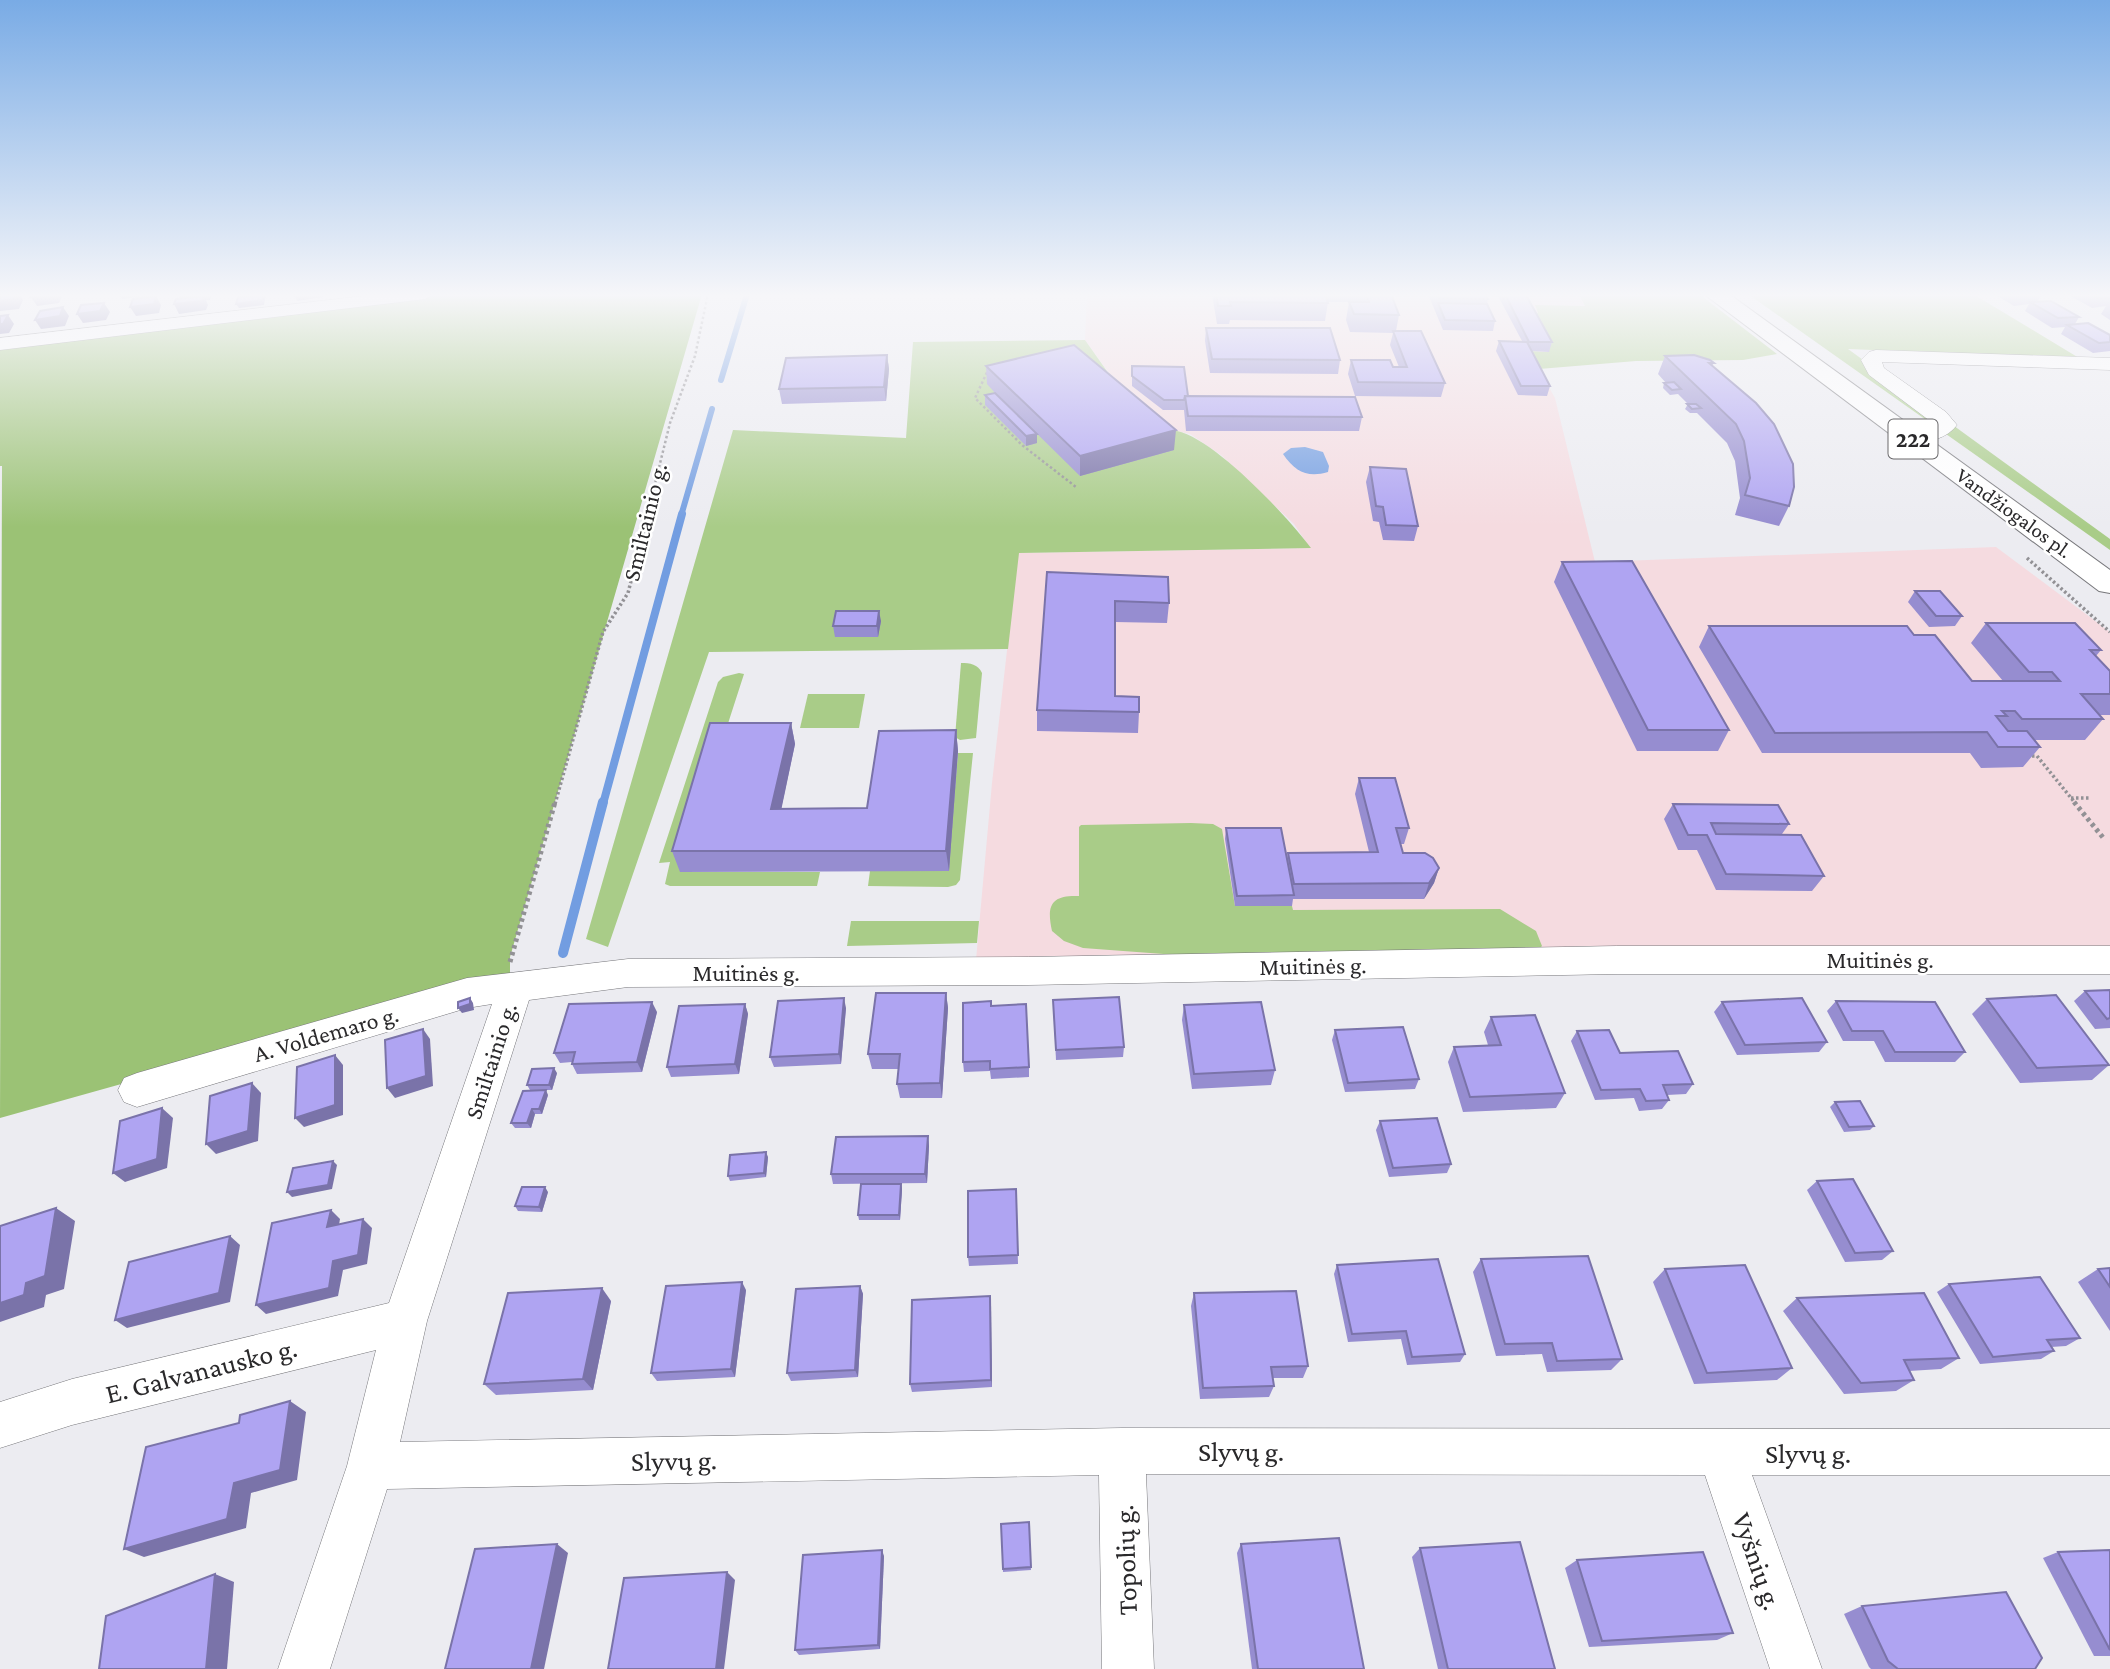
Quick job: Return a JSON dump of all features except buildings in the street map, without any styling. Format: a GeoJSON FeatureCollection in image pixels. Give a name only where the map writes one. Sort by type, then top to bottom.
{"type":"FeatureCollection","features":[{"type":"Feature","properties":{"kind":"main road","name":"Vandžiogalos pl."},"geometry":{"type":"LineString","coordinates":[[1821,372],[2110,584]]}},
{"type":"Feature","properties":{"kind":"street"},"geometry":{"type":"LineString","coordinates":[[1877,372],[1939,416],[1946,425],[1937,433],[1909,436]]}},
{"type":"Feature","properties":{"kind":"street","name":"Muitinės g."},"geometry":{"type":"LineString","coordinates":[[516,986],[628,973],[1028,971],[1617,960],[2110,960]]}},
{"type":"Feature","properties":{"kind":"street","name":"A. Voldemaro g."},"geometry":{"type":"LineString","coordinates":[[137,1090],[467,993],[516,986]]}},
{"type":"Feature","properties":{"kind":"street","name":"Smiltainio g."},"geometry":{"type":"LineString","coordinates":[[304,1669],[371,1466],[405,1321],[516,986]]}},
{"type":"Feature","properties":{"kind":"street","name":"E. Galvanausko g."},"geometry":{"type":"LineString","coordinates":[[0,1425],[72,1402],[405,1321]]}},
{"type":"Feature","properties":{"kind":"street","name":"Slyvų g."},"geometry":{"type":"LineString","coordinates":[[371,1466],[1122,1451],[2110,1452]]}},
{"type":"Feature","properties":{"kind":"street","name":"Topolių g."},"geometry":{"type":"LineString","coordinates":[[1122,1451],[1128,1669]]}},
{"type":"Feature","properties":{"kind":"street","name":"Vyšnių g."},"geometry":{"type":"LineString","coordinates":[[1721,1453],[1796,1669]]}},
{"type":"Feature","properties":{"kind":"path","name":"Smiltainio g."},"geometry":{"type":"LineString","coordinates":[[516,986],[510,975],[510,957],[603,632],[628,593],[670,423],[689,372]]}},
{"type":"Feature","properties":{"kind":"path"},"geometry":{"type":"LineString","coordinates":[[987,372],[975,398],[1022,445],[1076,487]]}},
{"type":"Feature","properties":{"kind":"path"},"geometry":{"type":"LineString","coordinates":[[2025,756],[2037,756],[2105,840]]}},
{"type":"Feature","properties":{"kind":"path"},"geometry":{"type":"LineString","coordinates":[[2071,798],[2090,798]]}},
{"type":"Feature","properties":{"kind":"shaded area"},"geometry":{"type":"Polygon","coordinates":[[[1540,372],[1555,398],[1595,562],[1996,547],[2110,632],[2110,960],[975,971],[992,783],[1018,553],[1310,548],[1294,524],[1221,455],[1190,434],[1177,431],[1109,373],[1540,372]]]}},
{"type":"Feature","properties":{"kind":"green space"},"geometry":{"type":"Polygon","coordinates":[[[0,372],[679,372],[510,957],[510,975],[0,1118],[0,372]]]}},
{"type":"Feature","properties":{"kind":"green space"},"geometry":{"type":"Polygon","coordinates":[[[911,372],[1108,372],[1177,431],[1193,437],[1230,463],[1268,499],[1311,548],[1019,553],[1008,649],[709,652],[608,947],[586,939],[733,430],[906,438],[911,372]]]}},
{"type":"Feature","properties":{"kind":"green space"},"geometry":{"type":"Polygon","coordinates":[[[1858,372],[1880,372],[2110,539],[2110,550],[1858,372]]]}},
{"type":"Feature","properties":{"kind":"green space"},"geometry":{"type":"Polygon","coordinates":[[[961,663],[973,665],[982,673],[976,738],[960,740],[955,737],[961,663]]]}},
{"type":"Feature","properties":{"kind":"green space"},"geometry":{"type":"Polygon","coordinates":[[[744,674],[680,872],[820,872],[817,886],[665,884],[670,862],[659,863],[718,682],[723,677],[744,674]]]}},
{"type":"Feature","properties":{"kind":"green space"},"geometry":{"type":"Polygon","coordinates":[[[808,694],[865,694],[859,728],[800,728],[808,694]]]}},
{"type":"Feature","properties":{"kind":"green space"},"geometry":{"type":"Polygon","coordinates":[[[958,753],[973,753],[960,880],[956,885],[948,887],[868,886],[870,871],[948,871],[958,753]]]}},
{"type":"Feature","properties":{"kind":"green space"},"geometry":{"type":"Polygon","coordinates":[[[1213,824],[1222,829],[1235,906],[1292,906],[1293,910],[1500,909],[1536,931],[1542,946],[1177,955],[1083,948],[1064,941],[1052,931],[1050,914],[1053,903],[1063,897],[1079,896],[1081,825],[1213,824]]]}},
{"type":"Feature","properties":{"kind":"green space"},"geometry":{"type":"Polygon","coordinates":[[[851,921],[979,921],[977,943],[847,946],[851,921]]]}},
{"type":"Feature","properties":{"kind":"water"},"geometry":{"type":"Polygon","coordinates":[[[1305,447],[1323,452],[1329,466],[1328,472],[1308,474],[1297,469],[1283,454],[1291,448],[1305,447]]]}},
{"type":"Feature","properties":{"kind":"waterway"},"geometry":{"type":"LineString","coordinates":[[721,380],[723,372]]}},
{"type":"Feature","properties":{"kind":"waterway"},"geometry":{"type":"LineString","coordinates":[[681,516],[712,409]]}},
{"type":"Feature","properties":{"kind":"waterway"},"geometry":{"type":"LineString","coordinates":[[603,804],[682,514]]}},
{"type":"Feature","properties":{"kind":"waterway"},"geometry":{"type":"LineString","coordinates":[[563,953],[603,802]]}}]}
